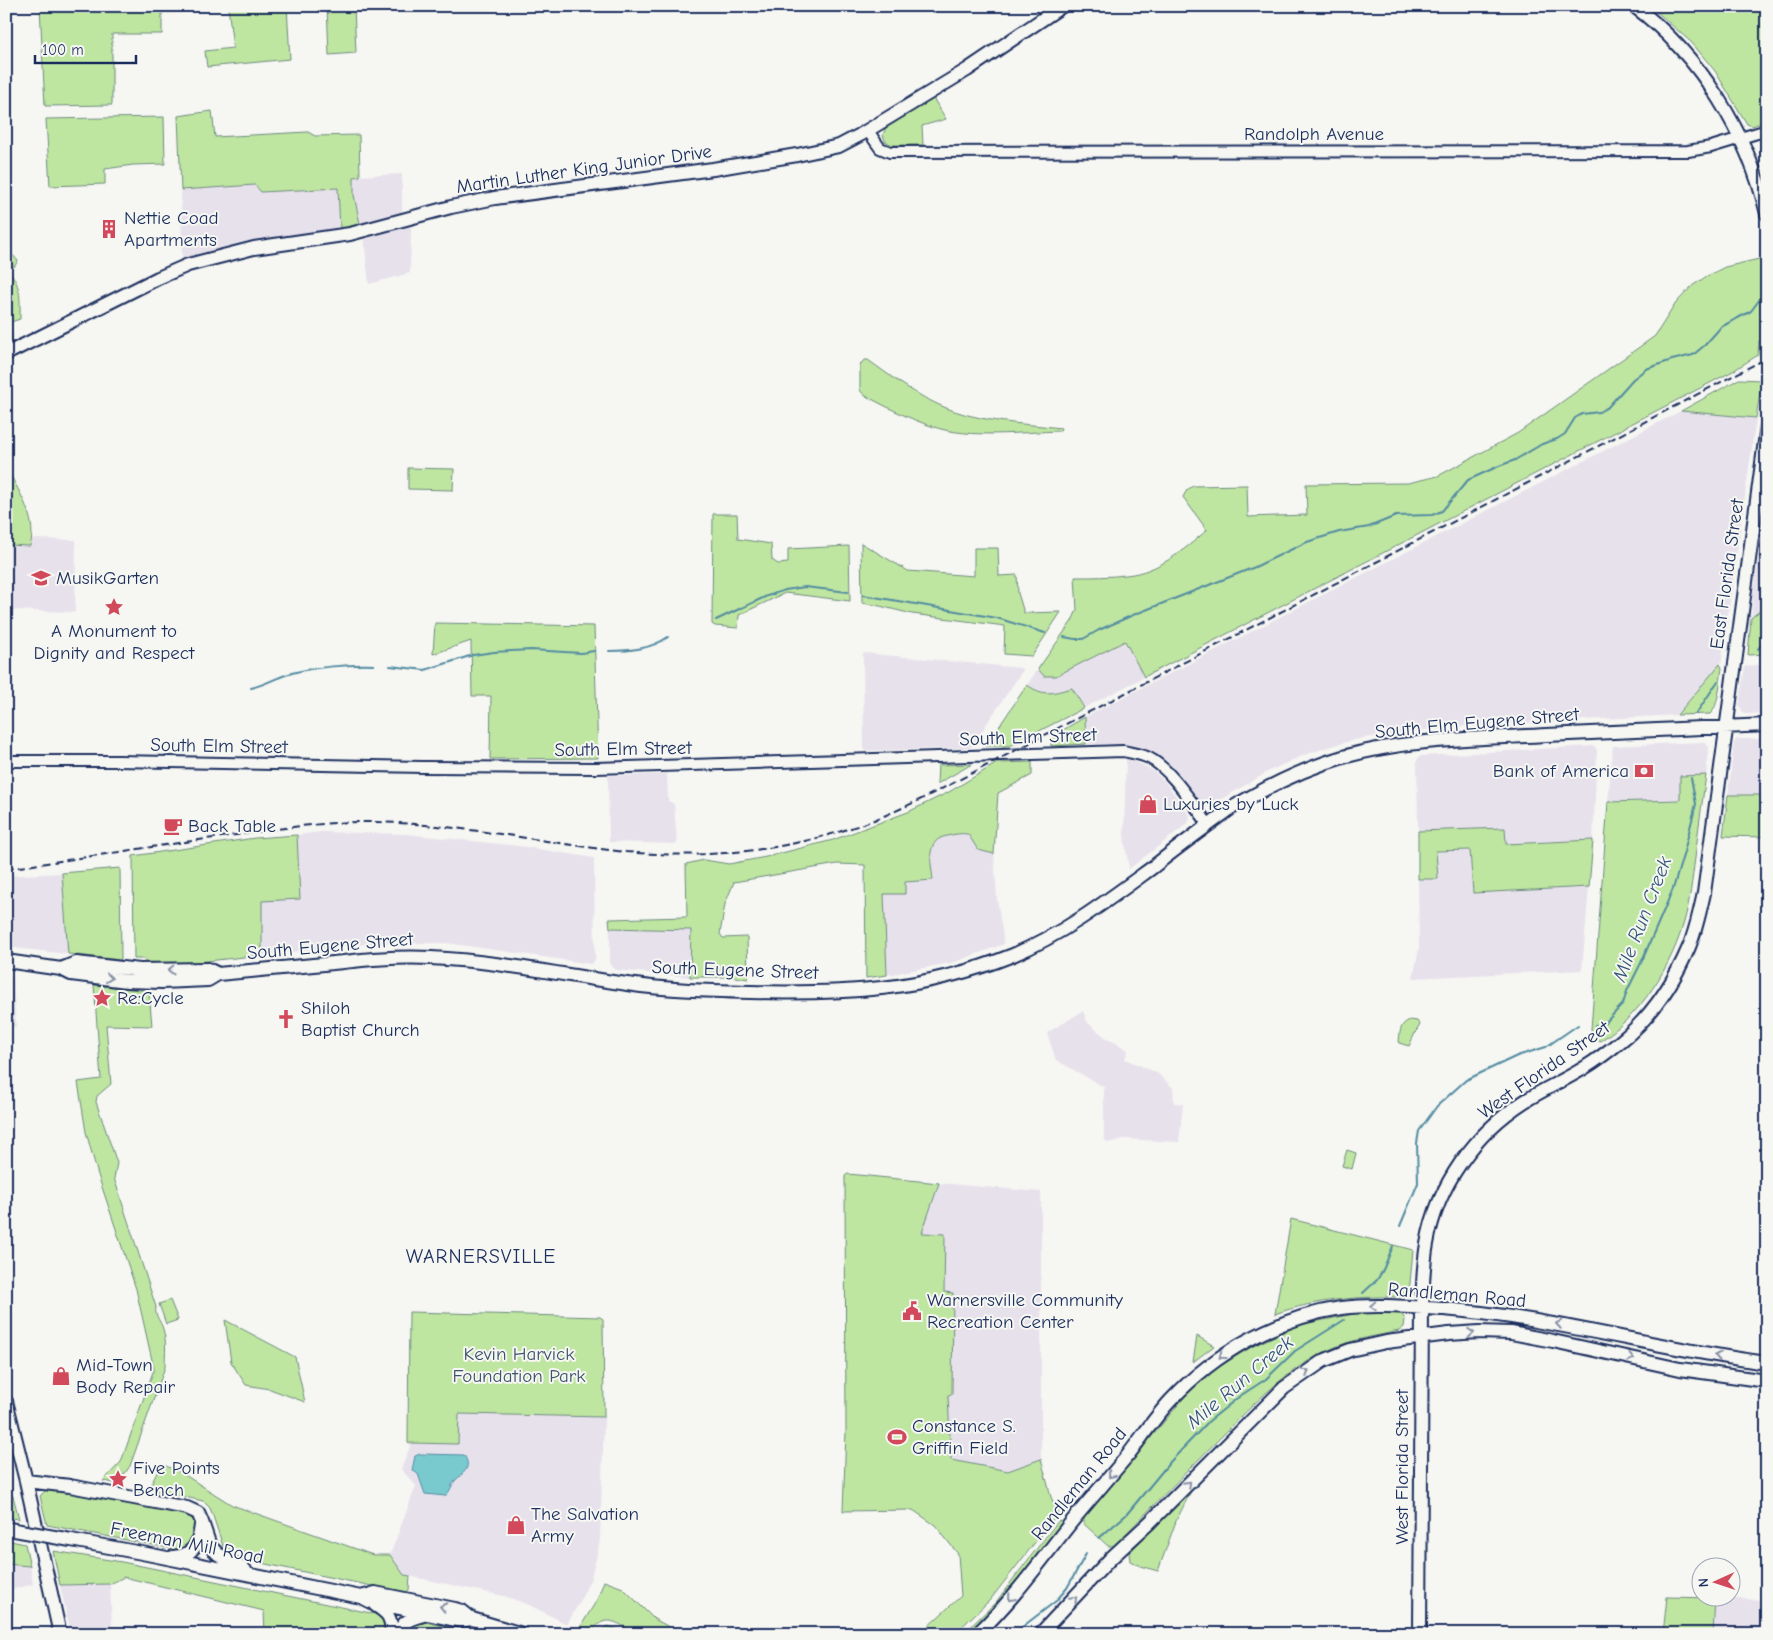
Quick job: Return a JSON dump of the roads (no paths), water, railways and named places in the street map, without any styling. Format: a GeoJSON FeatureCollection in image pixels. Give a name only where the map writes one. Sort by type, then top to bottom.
{"type":"FeatureCollection","features":[{"type":"Feature","properties":{"kind":"main road","name":"Martin Luther King Junior Drive"},"geometry":{"type":"LineString","coordinates":[[6,354],[158,278],[188,265],[254,248],[350,234],[451,207],[495,198],[709,170],[839,146],[868,131],[997,51],[1062,6]]}},
{"type":"Feature","properties":{"kind":"main road"},"geometry":{"type":"LineString","coordinates":[[1634,6],[1651,18],[1696,67],[1718,98],[1740,139],[1760,186],[1767,214]]}},
{"type":"Feature","properties":{"kind":"main road","name":"East Florida Street"},"geometry":{"type":"LineString","coordinates":[[1725,727],[1767,426]]}},
{"type":"Feature","properties":{"kind":"main road","name":"South Elm Eugene Street"},"geometry":{"type":"LineString","coordinates":[[1209,825],[1246,800],[1282,780],[1335,760],[1374,750],[1411,744],[1449,741],[1767,725]]}},
{"type":"Feature","properties":{"kind":"main road","name":"West Florida Street"},"geometry":{"type":"LineString","coordinates":[[1420,1634],[1422,1308],[1424,1258],[1430,1228],[1444,1192],[1462,1160],[1482,1136],[1499,1119],[1551,1085],[1584,1068],[1622,1040],[1647,1015],[1665,992],[1689,947],[1704,893],[1725,727]]}},
{"type":"Feature","properties":{"kind":"main road","name":"South Eugene Street"},"geometry":{"type":"LineString","coordinates":[[6,961],[62,969],[71,974],[146,982],[208,980],[218,974],[388,958],[420,957],[492,963],[620,983],[690,990],[829,992],[876,990],[911,985],[966,972],[1045,940],[1104,904],[1209,825]]}},
{"type":"Feature","properties":{"kind":"main road","name":"Randleman Road"},"geometry":{"type":"LineString","coordinates":[[977,1634],[996,1616],[1031,1576],[1073,1520],[1169,1402],[1191,1380],[1225,1353],[1279,1325],[1305,1316],[1341,1308],[1396,1305],[1482,1312],[1558,1324],[1683,1350],[1767,1363]]}},
{"type":"Feature","properties":{"kind":"main road","name":"Randleman Road"},"geometry":{"type":"LineString","coordinates":[[1040,1634],[1110,1559],[1149,1523],[1284,1388],[1324,1361],[1350,1350],[1386,1342],[1449,1334],[1511,1333],[1680,1369],[1767,1381]]}},
{"type":"Feature","properties":{"kind":"main road"},"geometry":{"type":"LineString","coordinates":[[6,1401],[60,1634]]}},
{"type":"Feature","properties":{"kind":"main road"},"geometry":{"type":"LineString","coordinates":[[26,1481],[79,1488],[187,1508],[198,1513],[210,1546],[218,1554],[254,1575]]}},
{"type":"Feature","properties":{"kind":"main road"},"geometry":{"type":"LineString","coordinates":[[165,1557],[183,1556],[193,1549],[199,1539],[201,1526],[198,1513]]}},
{"type":"Feature","properties":{"kind":"main road","name":"Freeman Mill Road"},"geometry":{"type":"LineString","coordinates":[[8,1528],[254,1575],[460,1621],[472,1619]]}},
{"type":"Feature","properties":{"kind":"main road","name":"Freeman Mill Road"},"geometry":{"type":"LineString","coordinates":[[366,1600],[375,1593],[412,1600],[462,1611],[472,1619],[522,1634]]}},
{"type":"Feature","properties":{"kind":"main road"},"geometry":{"type":"LineString","coordinates":[[366,1600],[385,1611],[392,1620],[392,1634]]}},
{"type":"Feature","properties":{"kind":"main road"},"geometry":{"type":"LineString","coordinates":[[397,1634],[401,1625],[410,1618],[429,1614]]}},
{"type":"Feature","properties":{"kind":"street","name":"Randolph Avenue"},"geometry":{"type":"LineString","coordinates":[[868,131],[880,148],[890,152],[1696,150],[1767,130]]}},
{"type":"Feature","properties":{"kind":"street","name":"South Elm Street"},"geometry":{"type":"LineString","coordinates":[[6,761],[588,768],[1123,751],[1146,757],[1161,766],[1209,825]]}},
{"type":"Feature","properties":{"kind":"water"},"geometry":{"type":"Polygon","coordinates":[[[420,1454],[464,1455],[467,1467],[445,1496],[425,1494],[418,1474],[412,1470],[415,1456],[420,1454]]]}},
{"type":"Feature","properties":{"kind":"waterway"},"geometry":{"type":"LineString","coordinates":[[1064,637],[1083,639],[1133,615],[1255,567],[1307,542],[1339,532],[1369,527],[1396,516],[1432,515],[1442,511],[1468,480],[1515,460],[1542,444],[1557,439],[1565,434],[1575,418],[1582,414],[1599,412],[1608,407],[1633,379],[1646,369],[1693,355],[1721,327],[1751,311],[1760,299]]}},
{"type":"Feature","properties":{"kind":"waterway"},"geometry":{"type":"LineString","coordinates":[[716,620],[767,596],[785,590],[805,587],[848,592]]}},
{"type":"Feature","properties":{"kind":"waterway"},"geometry":{"type":"LineString","coordinates":[[863,595],[997,618],[1045,633]]}},
{"type":"Feature","properties":{"kind":"waterway"},"geometry":{"type":"LineString","coordinates":[[609,651],[640,649],[668,637]]}},
{"type":"Feature","properties":{"kind":"waterway","name":"Mile Run Creek"},"geometry":{"type":"LineString","coordinates":[[1758,649],[1767,638]]}},
{"type":"Feature","properties":{"kind":"waterway"},"geometry":{"type":"LineString","coordinates":[[390,666],[425,670],[473,655],[494,652],[531,650],[581,653],[594,651]]}},
{"type":"Feature","properties":{"kind":"waterway"},"geometry":{"type":"LineString","coordinates":[[251,688],[287,675],[311,669],[333,666],[374,665]]}},
{"type":"Feature","properties":{"kind":"waterway","name":"Mile Run Creek"},"geometry":{"type":"LineString","coordinates":[[1696,714],[1718,681]]}},
{"type":"Feature","properties":{"kind":"waterway","name":"Mile Run Creek"},"geometry":{"type":"LineString","coordinates":[[1595,1026],[1605,1023],[1623,1004],[1627,991],[1673,889],[1696,804],[1691,778]]}},
{"type":"Feature","properties":{"kind":"waterway","name":"Mile Run Creek"},"geometry":{"type":"LineString","coordinates":[[1400,1226],[1418,1183],[1417,1143],[1419,1131],[1437,1106],[1466,1080],[1517,1056],[1546,1047],[1578,1025]]}},
{"type":"Feature","properties":{"kind":"waterway","name":"Mile Run Creek"},"geometry":{"type":"LineString","coordinates":[[1363,1293],[1377,1280],[1393,1246]]}},
{"type":"Feature","properties":{"kind":"waterway","name":"Mile Run Creek"},"geometry":{"type":"LineString","coordinates":[[1099,1538],[1126,1515],[1170,1462],[1209,1421],[1240,1396],[1266,1379],[1295,1351],[1344,1320]]}},
{"type":"Feature","properties":{"kind":"waterway","name":"Mile Run Creek"},"geometry":{"type":"LineString","coordinates":[[1013,1634],[1056,1601],[1067,1588],[1086,1554]]}},
{"type":"Feature","properties":{"kind":"railway"},"geometry":{"type":"LineString","coordinates":[[6,869],[266,831],[311,825],[357,822],[458,828],[626,852],[683,855],[740,852],[796,843],[824,836],[877,819],[941,789],[1767,358]]}},
{"type":"Feature","properties":{"kind":"place","name":"Nettie Coad Apartments"},"geometry":{"type":"Point","coordinates":[109,229]}},
{"type":"Feature","properties":{"kind":"place","name":"MusikGarten"},"geometry":{"type":"Point","coordinates":[41,578]}},
{"type":"Feature","properties":{"kind":"place","name":"A Monument to Dignity and Respect"},"geometry":{"type":"Point","coordinates":[114,607]}},
{"type":"Feature","properties":{"kind":"place","name":"Bank of America"},"geometry":{"type":"Point","coordinates":[1644,771]}},
{"type":"Feature","properties":{"kind":"place","name":"Luxuries by Luck"},"geometry":{"type":"Point","coordinates":[1148,804]}},
{"type":"Feature","properties":{"kind":"place","name":"Back Table"},"geometry":{"type":"Point","coordinates":[173,826]}},
{"type":"Feature","properties":{"kind":"place","name":"Re:Cycle"},"geometry":{"type":"Point","coordinates":[102,998]}},
{"type":"Feature","properties":{"kind":"place","name":"Shiloh Baptist Church"},"geometry":{"type":"Point","coordinates":[286,1019]}},
{"type":"Feature","properties":{"kind":"place","name":"Warnersville Community Recreation Center"},"geometry":{"type":"Point","coordinates":[912,1311]}},
{"type":"Feature","properties":{"kind":"place","name":"Mid-Town Body Repair"},"geometry":{"type":"Point","coordinates":[61,1376]}},
{"type":"Feature","properties":{"kind":"place","name":"Constance S. Griffin Field"},"geometry":{"type":"Point","coordinates":[897,1437]}},
{"type":"Feature","properties":{"kind":"place","name":"Five Points Bench"},"geometry":{"type":"Point","coordinates":[118,1479]}},
{"type":"Feature","properties":{"kind":"place","name":"The Salvation Army"},"geometry":{"type":"Point","coordinates":[516,1525]}},
{"type":"Feature","properties":{"kind":"district","name":"WARNERSVILLE"},"geometry":{"type":"Point","coordinates":[481,1256]}},
{"type":"Feature","properties":{"kind":"park label","name":"Kevin Harvick Foundation Park"},"geometry":{"type":"Point","coordinates":[519,1365]}}]}
